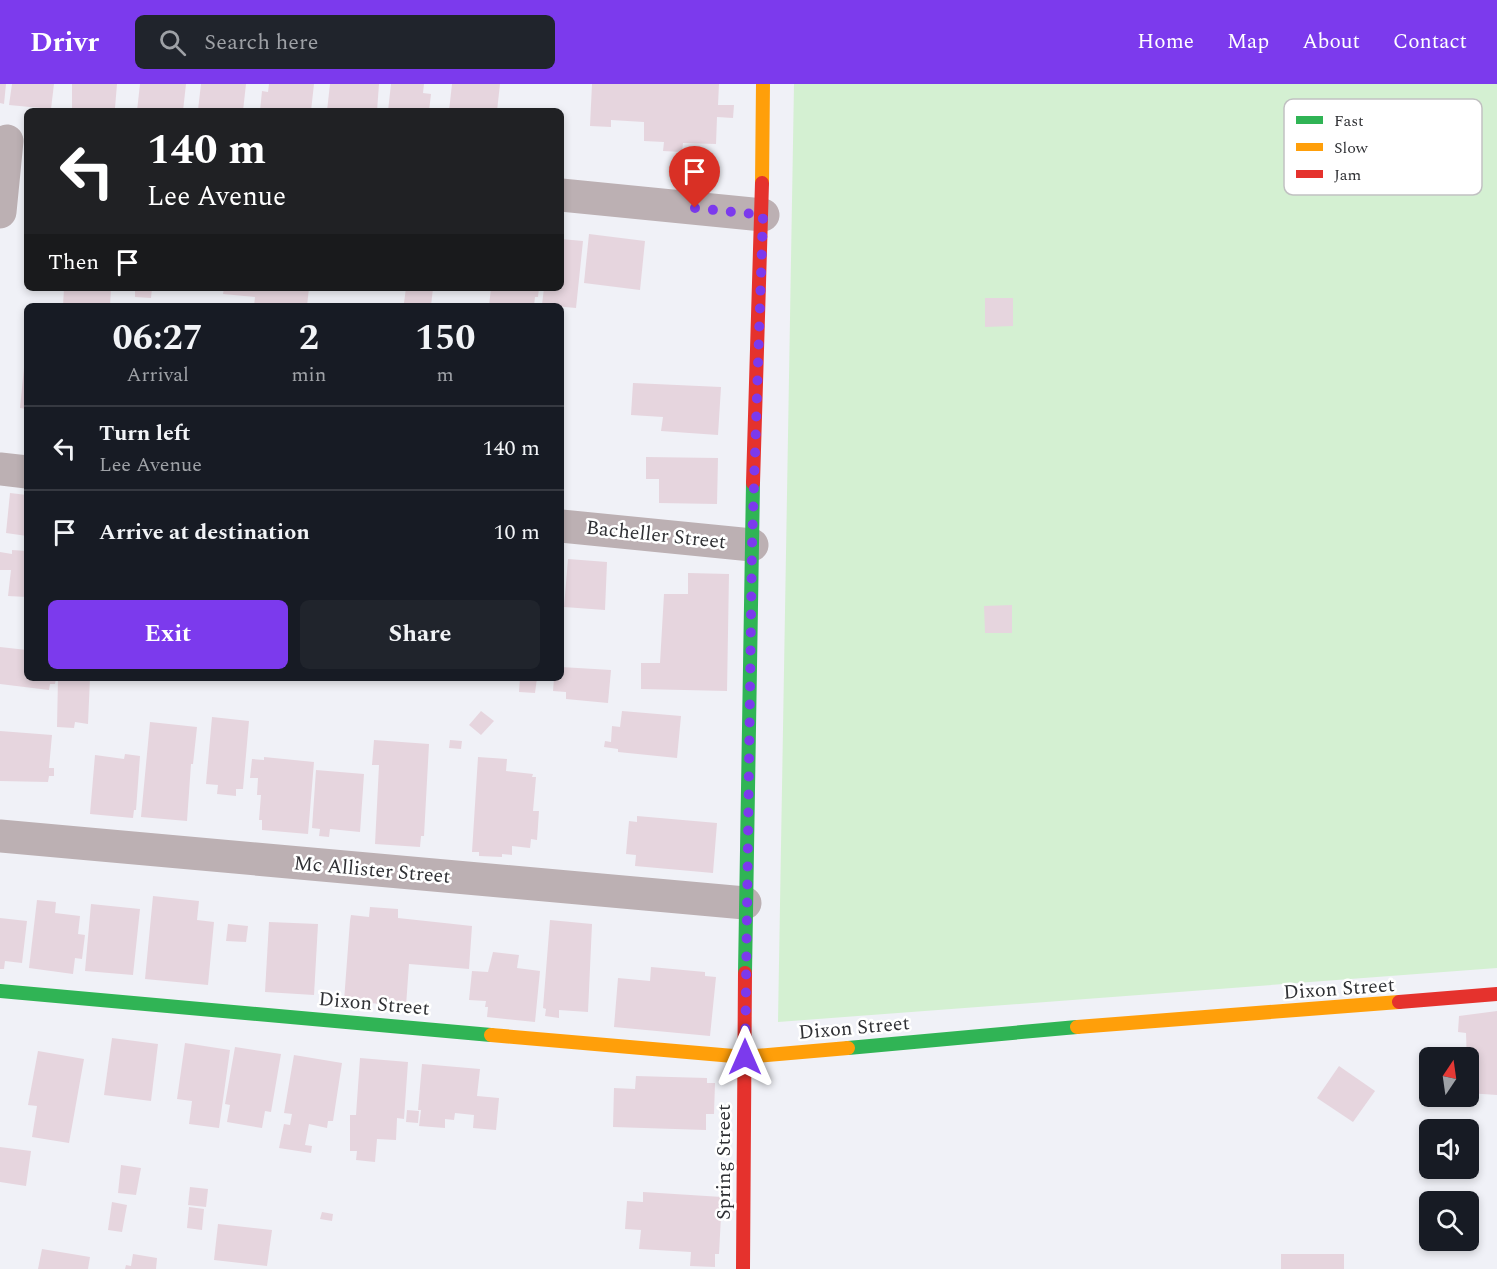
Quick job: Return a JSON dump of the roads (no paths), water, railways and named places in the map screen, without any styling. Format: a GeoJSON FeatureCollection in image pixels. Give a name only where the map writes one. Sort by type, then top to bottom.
{"type":"FeatureCollection","features":[{"type":"Feature","properties":{"kind":"street","name":"Spring Street"},"geometry":{"type":"LineString","coordinates":[[743,1269],[745,903],[752,545],[763,215],[763,84]]}},
{"type":"Feature","properties":{"kind":"street"},"geometry":{"type":"LineString","coordinates":[[0,212],[11,141]]}},
{"type":"Feature","properties":{"kind":"street"},"geometry":{"type":"LineString","coordinates":[[564,195],[763,215]]}},
{"type":"Feature","properties":{"kind":"street"},"geometry":{"type":"LineString","coordinates":[[0,469],[24,472]]}},
{"type":"Feature","properties":{"kind":"street","name":"Bacheller Street"},"geometry":{"type":"LineString","coordinates":[[564,526],[752,545]]}},
{"type":"Feature","properties":{"kind":"street","name":"Mc Allister Street"},"geometry":{"type":"LineString","coordinates":[[0,836],[745,903]]}},
{"type":"Feature","properties":{"kind":"street","name":"Dixon Street"},"geometry":{"type":"LineString","coordinates":[[0,991],[745,1057],[1053,1029],[1497,994]]}}]}
